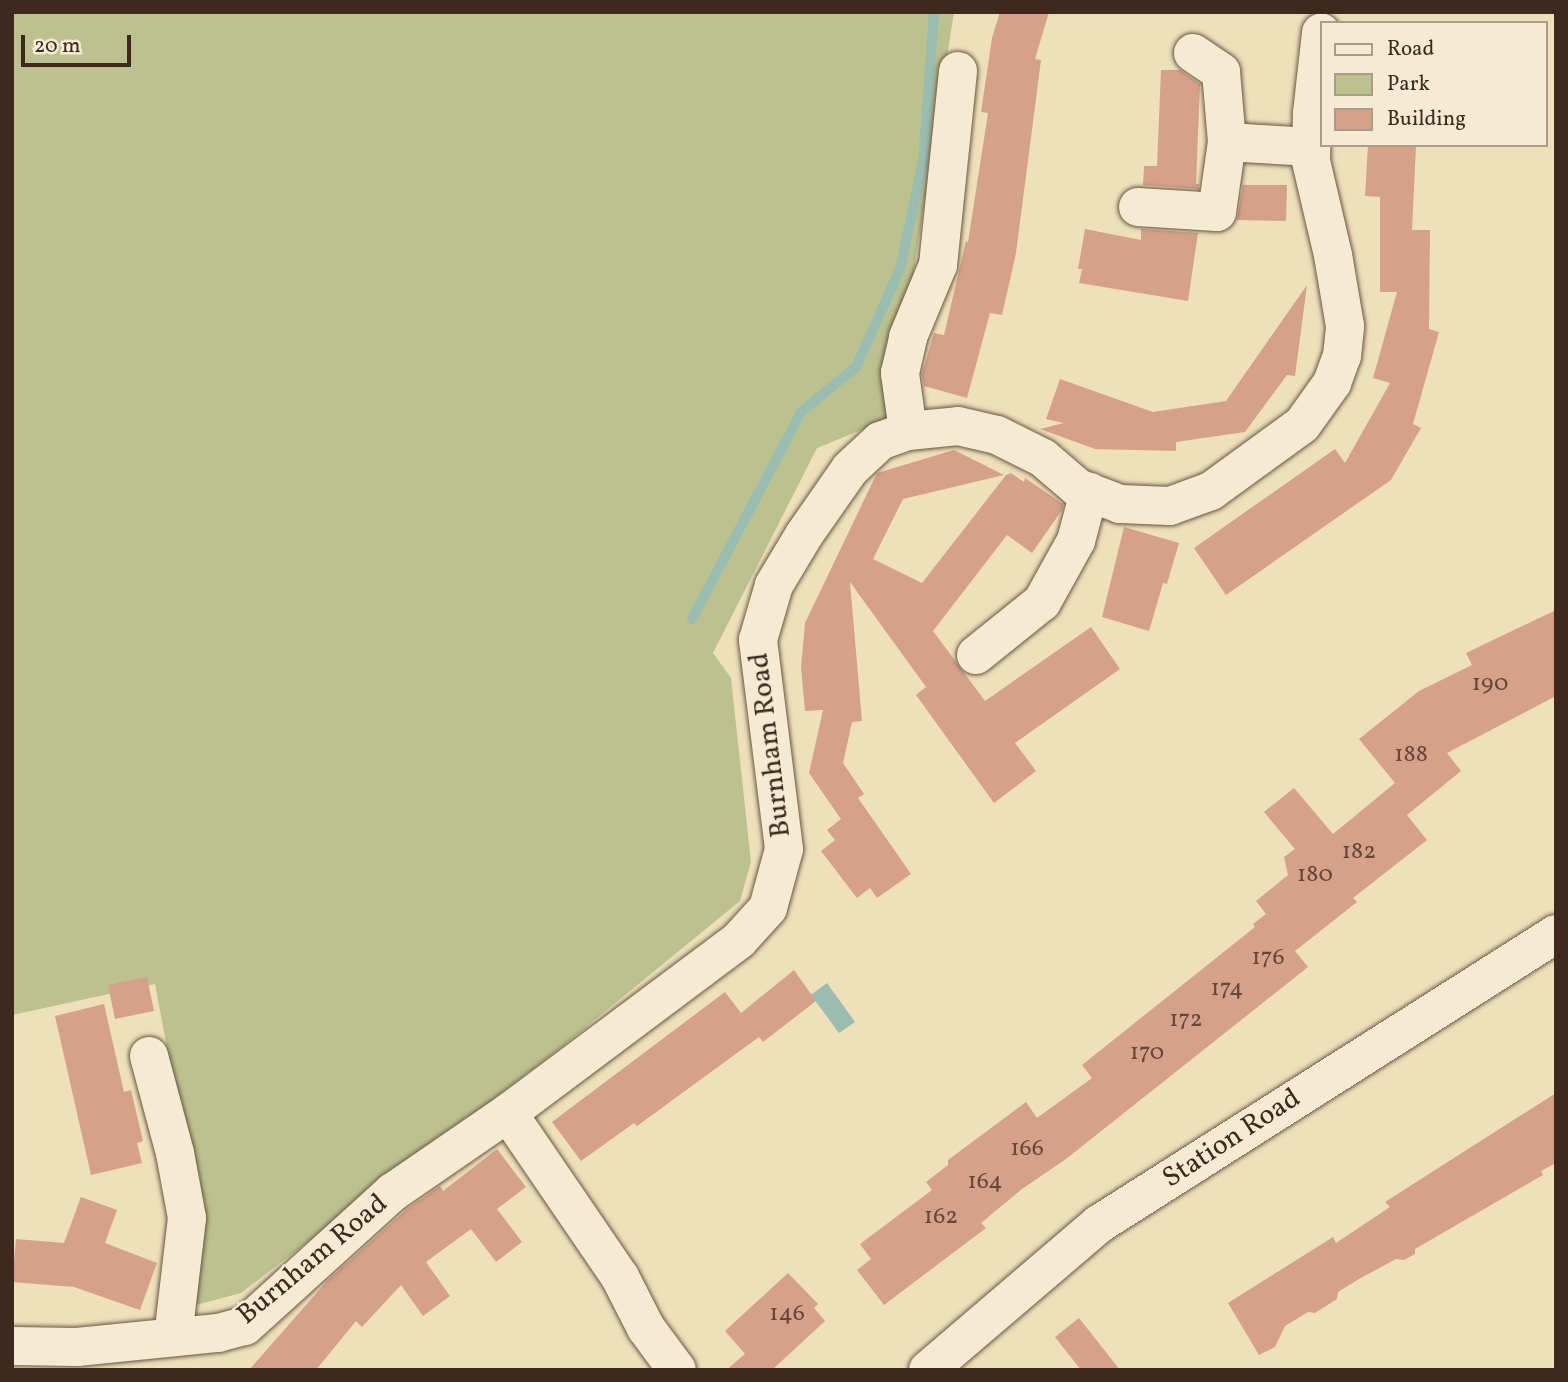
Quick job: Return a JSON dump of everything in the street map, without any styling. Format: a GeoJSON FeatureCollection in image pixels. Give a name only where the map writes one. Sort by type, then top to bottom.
{"type":"FeatureCollection","features":[{"type":"Feature","properties":{"kind":"street","name":"Burnham Road"},"geometry":{"type":"LineString","coordinates":[[12,1346],[77,1347],[218,1333],[245,1325],[393,1192],[508,1113],[739,940],[768,908],[784,849],[762,688],[758,640],[761,629],[774,585],[850,469],[880,441],[908,431],[958,426],[996,435],[1043,458],[1079,488],[1120,504],[1170,506],[1212,491],[1302,425],[1332,383],[1342,356],[1345,326],[1333,255],[1311,161],[1320,44]]}},
{"type":"Feature","properties":{"kind":"street"},"geometry":{"type":"LineString","coordinates":[[1139,207],[1217,212],[1227,142],[1221,72],[1193,53]]}},
{"type":"Feature","properties":{"kind":"street"},"geometry":{"type":"LineString","coordinates":[[908,431],[900,373],[908,337],[938,265],[958,71]]}},
{"type":"Feature","properties":{"kind":"street"},"geometry":{"type":"LineString","coordinates":[[1227,142],[1311,147]]}},
{"type":"Feature","properties":{"kind":"street"},"geometry":{"type":"LineString","coordinates":[[976,655],[1042,602],[1076,541],[1089,492]]}},
{"type":"Feature","properties":{"kind":"street","name":"Station Road"},"geometry":{"type":"LineString","coordinates":[[928,1370],[1099,1224],[1556,934]]}},
{"type":"Feature","properties":{"kind":"street"},"geometry":{"type":"LineString","coordinates":[[149,1056],[175,1153],[187,1218],[173,1337]]}},
{"type":"Feature","properties":{"kind":"street"},"geometry":{"type":"LineString","coordinates":[[508,1113],[620,1277],[646,1328],[677,1370]]}},
{"type":"Feature","properties":{"kind":"green space"},"geometry":{"type":"Polygon","coordinates":[[[12,12],[954,12],[891,418],[817,448],[713,653],[731,678],[751,862],[740,901],[564,1045],[241,1293],[196,1305],[170,1064],[155,984],[12,1015],[12,12]]]}},
{"type":"Feature","properties":{"kind":"water"},"geometry":{"type":"Polygon","coordinates":[[[827,983],[855,1022],[839,1033],[811,995],[827,983]]]}},
{"type":"Feature","properties":{"kind":"building"},"geometry":{"type":"Polygon","coordinates":[[[1000,12],[1049,12],[1035,59],[1041,60],[1016,253],[1002,315],[990,313],[967,398],[924,386],[922,374],[934,333],[944,335],[966,241],[968,242],[988,113],[981,112],[992,38],[1000,12]]]}},
{"type":"Feature","properties":{"kind":"building"},"geometry":{"type":"Polygon","coordinates":[[[1161,70],[1180,70],[1200,84],[1198,189],[1143,185],[1144,166],[1157,166],[1161,70]]]}},
{"type":"Feature","properties":{"kind":"building"},"geometry":{"type":"Polygon","coordinates":[[[1368,147],[1416,147],[1412,230],[1430,230],[1429,329],[1439,332],[1413,424],[1421,428],[1391,480],[1226,595],[1194,548],[1335,449],[1345,463],[1390,383],[1373,378],[1397,292],[1380,292],[1380,197],[1365,196],[1368,147]]]}},
{"type":"Feature","properties":{"kind":"building"},"geometry":{"type":"Polygon","coordinates":[[[1243,185],[1287,185],[1286,221],[1237,220],[1243,185]]]}},
{"type":"Feature","properties":{"kind":"building"},"geometry":{"type":"Polygon","coordinates":[[[1085,229],[1141,240],[1141,229],[1198,233],[1188,301],[1079,283],[1082,269],[1078,269],[1085,229]]]}},
{"type":"Feature","properties":{"kind":"building"},"geometry":{"type":"Polygon","coordinates":[[[1307,285],[1295,376],[1287,375],[1245,432],[1176,442],[1176,451],[1095,449],[1040,429],[1064,423],[1046,419],[1060,379],[1153,412],[1226,401],[1307,285]]]}},
{"type":"Feature","properties":{"kind":"building"},"geometry":{"type":"Polygon","coordinates":[[[954,450],[1004,475],[903,499],[873,559],[922,583],[1006,475],[1011,473],[1024,482],[1025,478],[1063,504],[1062,510],[1032,553],[1007,535],[933,631],[985,701],[1091,627],[1120,669],[1015,743],[1036,771],[994,803],[916,695],[926,687],[850,582],[862,721],[852,722],[843,763],[864,794],[858,798],[911,874],[877,898],[870,888],[857,898],[821,851],[835,840],[827,830],[841,819],[809,773],[823,710],[805,711],[801,667],[805,623],[877,473],[954,450]]]}},
{"type":"Feature","properties":{"kind":"building"},"geometry":{"type":"Polygon","coordinates":[[[1124,527],[1179,543],[1167,584],[1163,583],[1149,631],[1102,617],[1124,527]]]}},
{"type":"Feature","properties":{"kind":"building"},"geometry":{"type":"Polygon","coordinates":[[[1556,610],[1556,696],[1447,753],[1461,771],[1407,815],[1427,840],[1353,898],[1357,902],[1295,951],[1308,967],[1066,1159],[1022,1189],[981,1223],[986,1228],[884,1305],[857,1270],[871,1259],[860,1244],[932,1190],[926,1182],[948,1165],[948,1160],[1026,1102],[1037,1118],[1092,1078],[1082,1065],[1255,927],[1253,924],[1266,914],[1256,901],[1288,875],[1284,857],[1295,849],[1264,812],[1294,788],[1333,834],[1395,783],[1359,739],[1419,691],[1472,665],[1466,653],[1556,610]]]}},
{"type":"Feature","properties":{"kind":"building"},"geometry":{"type":"Polygon","coordinates":[[[794,970],[816,1001],[763,1042],[759,1037],[637,1126],[634,1123],[581,1161],[552,1122],[725,992],[741,1013],[794,970]]]}},
{"type":"Feature","properties":{"kind":"building"},"geometry":{"type":"Polygon","coordinates":[[[147,977],[154,1011],[115,1019],[108,985],[147,977]]]}},
{"type":"Feature","properties":{"kind":"building"},"geometry":{"type":"Polygon","coordinates":[[[104,1004],[124,1092],[131,1090],[143,1141],[137,1143],[142,1163],[91,1175],[55,1016],[104,1004]]]}},
{"type":"Feature","properties":{"kind":"building"},"geometry":{"type":"Polygon","coordinates":[[[1556,1093],[1556,1163],[1541,1171],[1543,1175],[1415,1249],[1415,1254],[1404,1260],[1396,1259],[1338,1292],[1337,1299],[1315,1313],[1308,1312],[1285,1326],[1275,1347],[1259,1355],[1228,1303],[1333,1237],[1336,1243],[1390,1207],[1385,1202],[1556,1093]]]}},
{"type":"Feature","properties":{"kind":"building"},"geometry":{"type":"Polygon","coordinates":[[[497,1149],[526,1187],[497,1209],[522,1242],[496,1262],[471,1229],[426,1262],[450,1296],[423,1316],[401,1285],[362,1327],[356,1321],[316,1370],[249,1370],[328,1280],[407,1209],[440,1186],[443,1191],[497,1149]]]}},
{"type":"Feature","properties":{"kind":"building"},"geometry":{"type":"Polygon","coordinates":[[[81,1197],[117,1210],[105,1243],[157,1263],[140,1310],[74,1287],[12,1282],[16,1239],[64,1243],[81,1197]]]}},
{"type":"Feature","properties":{"kind":"building"},"geometry":{"type":"Polygon","coordinates":[[[788,1273],[818,1304],[814,1308],[825,1321],[772,1370],[726,1370],[745,1354],[725,1331],[788,1273]]]}},
{"type":"Feature","properties":{"kind":"building"},"geometry":{"type":"Polygon","coordinates":[[[1079,1318],[1120,1370],[1081,1370],[1055,1337],[1079,1318]]]}},
{"type":"Feature","properties":{"kind":"waterway"},"geometry":{"type":"LineString","coordinates":[[692,619],[801,412],[856,367],[900,269],[923,162],[934,12]]}}]}
